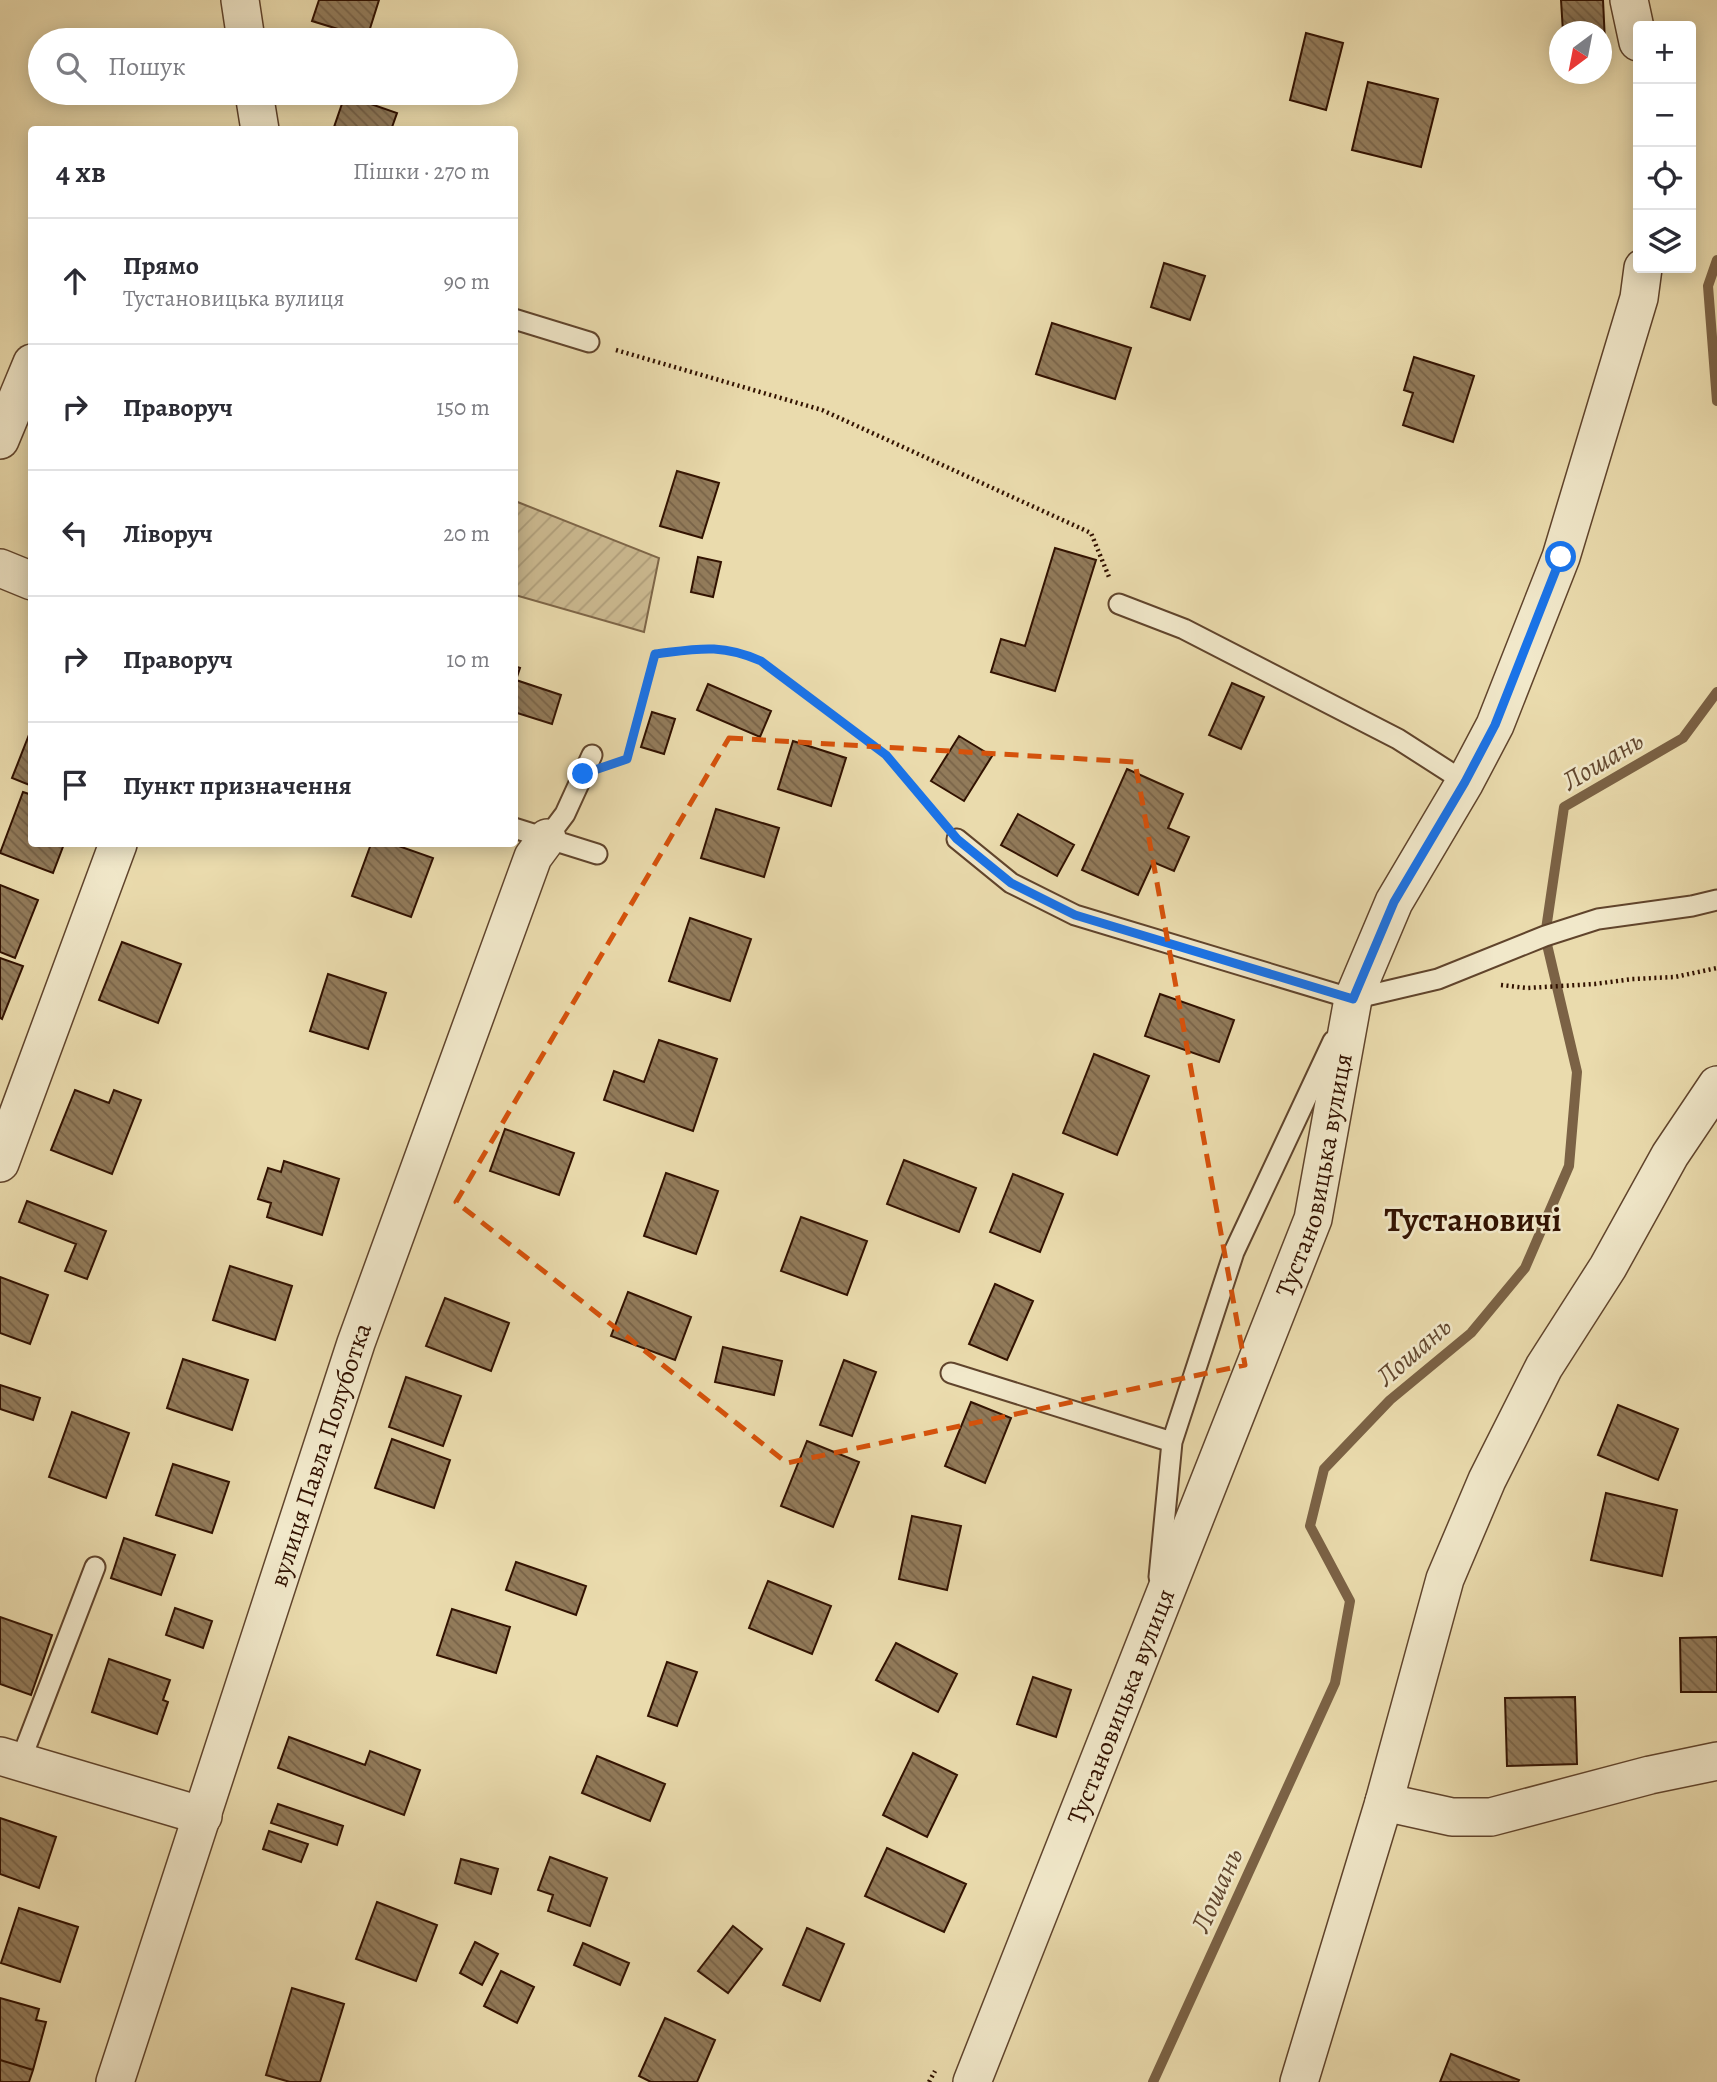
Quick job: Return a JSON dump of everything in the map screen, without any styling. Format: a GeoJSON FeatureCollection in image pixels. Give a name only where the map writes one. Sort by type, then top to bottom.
{"type":"FeatureCollection","features":[{"type":"Feature","properties":{"kind":"street"},"geometry":{"type":"LineString","coordinates":[[240,0],[244,28]]}},
{"type":"Feature","properties":{"kind":"street"},"geometry":{"type":"LineString","coordinates":[[1629,0],[1634,21]]}},
{"type":"Feature","properties":{"kind":"street"},"geometry":{"type":"LineString","coordinates":[[1642,21],[1646,0]]}},
{"type":"Feature","properties":{"kind":"street"},"geometry":{"type":"LineString","coordinates":[[256,105],[259,126]]}},
{"type":"Feature","properties":{"kind":"street","name":"Тустановицька вулиця"},"geometry":{"type":"LineString","coordinates":[[972,2082],[1313,1219],[1353,999],[1394,902],[1465,782],[1495,725],[1561,557],[1639,298],[1642,273]]}},
{"type":"Feature","properties":{"kind":"street"},"geometry":{"type":"LineString","coordinates":[[0,440],[28,373]]}},
{"type":"Feature","properties":{"kind":"street"},"geometry":{"type":"LineString","coordinates":[[0,568],[28,579]]}},
{"type":"Feature","properties":{"kind":"street","name":"вулиця Павла Полуботка"},"geometry":{"type":"LineString","coordinates":[[115,2082],[356,1343],[533,857],[531,833]]}},
{"type":"Feature","properties":{"kind":"street"},"geometry":{"type":"LineString","coordinates":[[0,1163],[117,847]]}},
{"type":"Feature","properties":{"kind":"street"},"geometry":{"type":"LineString","coordinates":[[1299,2082],[1384,1802],[1446,1580],[1487,1480],[1544,1367],[1608,1267],[1670,1155],[1717,1085]]}},
{"type":"Feature","properties":{"kind":"street"},"geometry":{"type":"LineString","coordinates":[[10,1759],[203,1816]]}},
{"type":"Feature","properties":{"kind":"street"},"geometry":{"type":"LineString","coordinates":[[1384,1802],[1452,1817],[1491,1817],[1650,1775],[1717,1761]]}},
{"type":"Feature","properties":{"kind":"lane"},"geometry":{"type":"LineString","coordinates":[[518,319],[589,342]]}},
{"type":"Feature","properties":{"kind":"lane"},"geometry":{"type":"LineString","coordinates":[[1119,604],[1184,629],[1398,739],[1465,782]]}},
{"type":"Feature","properties":{"kind":"lane"},"geometry":{"type":"LineString","coordinates":[[531,833],[565,814],[592,755]]}},
{"type":"Feature","properties":{"kind":"lane"},"geometry":{"type":"LineString","coordinates":[[531,833],[597,854]]}},
{"type":"Feature","properties":{"kind":"lane"},"geometry":{"type":"LineString","coordinates":[[957,839],[1011,883],[1075,915],[1353,999],[1438,979],[1545,936],[1598,919],[1717,900]]}},
{"type":"Feature","properties":{"kind":"lane"},"geometry":{"type":"LineString","coordinates":[[1154,1626],[1172,1442],[1234,1252],[1353,999]]}},
{"type":"Feature","properties":{"kind":"lane"},"geometry":{"type":"LineString","coordinates":[[951,1373],[1172,1442]]}},
{"type":"Feature","properties":{"kind":"lane"},"geometry":{"type":"LineString","coordinates":[[10,1759],[96,1567]]}},
{"type":"Feature","properties":{"kind":"path"},"geometry":{"type":"LineString","coordinates":[[589,342],[822,410],[1091,533],[1119,604]]}},
{"type":"Feature","properties":{"kind":"path"},"geometry":{"type":"LineString","coordinates":[[583,774],[627,759],[655,654],[713,648],[740,652],[761,661],[886,755],[957,839]]}},
{"type":"Feature","properties":{"kind":"path"},"geometry":{"type":"LineString","coordinates":[[1527,988],[1675,977],[1717,968]]}},
{"type":"Feature","properties":{"kind":"highlighted area"},"geometry":{"type":"Polygon","coordinates":[[[729,738],[1135,762],[1245,1365],[787,1463],[456,1202],[729,738]]]}},
{"type":"Feature","properties":{"kind":"shaded area"},"geometry":{"type":"Polygon","coordinates":[[[518,502],[659,558],[644,632],[518,596],[518,502]]]}},
{"type":"Feature","properties":{"kind":"building"},"geometry":{"type":"Polygon","coordinates":[[[319,0],[379,0],[370,28],[335,28],[312,21],[319,0]]]}},
{"type":"Feature","properties":{"kind":"building"},"geometry":{"type":"Polygon","coordinates":[[[1561,0],[1603,0],[1604,21],[1562,21],[1561,0]]]}},
{"type":"Feature","properties":{"kind":"building"},"geometry":{"type":"Polygon","coordinates":[[[1306,33],[1343,43],[1326,110],[1290,100],[1306,33]]]}},
{"type":"Feature","properties":{"kind":"building"},"geometry":{"type":"Polygon","coordinates":[[[1368,82],[1438,99],[1421,167],[1352,150],[1368,82]]]}},
{"type":"Feature","properties":{"kind":"building"},"geometry":{"type":"Polygon","coordinates":[[[342,105],[374,105],[397,113],[392,126],[334,126],[342,105]]]}},
{"type":"Feature","properties":{"kind":"building"},"geometry":{"type":"Polygon","coordinates":[[[1164,263],[1205,276],[1190,320],[1151,307],[1164,263]]]}},
{"type":"Feature","properties":{"kind":"building"},"geometry":{"type":"Polygon","coordinates":[[[1052,323],[1131,348],[1115,399],[1036,374],[1052,323]]]}},
{"type":"Feature","properties":{"kind":"building"},"geometry":{"type":"Polygon","coordinates":[[[1414,357],[1474,376],[1453,442],[1403,425],[1413,393],[1404,390],[1414,357]]]}},
{"type":"Feature","properties":{"kind":"building"},"geometry":{"type":"Polygon","coordinates":[[[677,471],[719,483],[702,538],[660,526],[677,471]]]}},
{"type":"Feature","properties":{"kind":"building"},"geometry":{"type":"Polygon","coordinates":[[[1055,548],[1096,560],[1055,691],[991,672],[1001,639],[1025,646],[1055,548]]]}},
{"type":"Feature","properties":{"kind":"building"},"geometry":{"type":"Polygon","coordinates":[[[698,557],[721,562],[713,597],[691,592],[698,557]]]}},
{"type":"Feature","properties":{"kind":"building"},"geometry":{"type":"Polygon","coordinates":[[[518,681],[561,695],[552,724],[518,713],[518,681]]]}},
{"type":"Feature","properties":{"kind":"building"},"geometry":{"type":"Polygon","coordinates":[[[1232,683],[1264,697],[1241,749],[1209,735],[1232,683]]]}},
{"type":"Feature","properties":{"kind":"building"},"geometry":{"type":"Polygon","coordinates":[[[708,684],[771,711],[760,737],[697,710],[708,684]]]}},
{"type":"Feature","properties":{"kind":"building"},"geometry":{"type":"Polygon","coordinates":[[[652,712],[675,719],[664,754],[641,747],[652,712]]]}},
{"type":"Feature","properties":{"kind":"building"},"geometry":{"type":"Polygon","coordinates":[[[959,736],[992,756],[964,801],[931,781],[959,736]]]}},
{"type":"Feature","properties":{"kind":"building"},"geometry":{"type":"Polygon","coordinates":[[[28,737],[28,784],[12,778],[28,737]]]}},
{"type":"Feature","properties":{"kind":"building"},"geometry":{"type":"Polygon","coordinates":[[[793,741],[846,758],[831,806],[778,789],[793,741]]]}},
{"type":"Feature","properties":{"kind":"building"},"geometry":{"type":"Polygon","coordinates":[[[1127,769],[1183,794],[1168,828],[1189,837],[1174,871],[1153,862],[1138,895],[1082,870],[1127,769]]]}},
{"type":"Feature","properties":{"kind":"building"},"geometry":{"type":"Polygon","coordinates":[[[23,792],[28,794],[28,847],[63,847],[53,873],[0,853],[23,792]]]}},
{"type":"Feature","properties":{"kind":"building"},"geometry":{"type":"Polygon","coordinates":[[[716,809],[779,828],[764,877],[701,858],[716,809]]]}},
{"type":"Feature","properties":{"kind":"building"},"geometry":{"type":"Polygon","coordinates":[[[1018,814],[1074,845],[1057,876],[1001,845],[1018,814]]]}},
{"type":"Feature","properties":{"kind":"building"},"geometry":{"type":"Polygon","coordinates":[[[370,847],[402,847],[433,858],[411,917],[352,896],[370,847]]]}},
{"type":"Feature","properties":{"kind":"building"},"geometry":{"type":"Polygon","coordinates":[[[0,885],[38,900],[15,958],[0,952],[0,885]]]}},
{"type":"Feature","properties":{"kind":"building"},"geometry":{"type":"Polygon","coordinates":[[[690,918],[751,939],[730,1001],[669,981],[690,918]]]}},
{"type":"Feature","properties":{"kind":"building"},"geometry":{"type":"Polygon","coordinates":[[[122,942],[181,964],[158,1023],[99,1000],[122,942]]]}},
{"type":"Feature","properties":{"kind":"building"},"geometry":{"type":"Polygon","coordinates":[[[0,958],[23,966],[2,1019],[0,1018],[0,958]]]}},
{"type":"Feature","properties":{"kind":"building"},"geometry":{"type":"Polygon","coordinates":[[[328,974],[386,993],[368,1049],[310,1031],[328,974]]]}},
{"type":"Feature","properties":{"kind":"building"},"geometry":{"type":"Polygon","coordinates":[[[1160,994],[1234,1020],[1219,1062],[1145,1036],[1160,994]]]}},
{"type":"Feature","properties":{"kind":"building"},"geometry":{"type":"Polygon","coordinates":[[[659,1040],[717,1059],[693,1131],[604,1100],[614,1071],[644,1082],[659,1040]]]}},
{"type":"Feature","properties":{"kind":"building"},"geometry":{"type":"Polygon","coordinates":[[[1094,1054],[1149,1076],[1117,1155],[1063,1133],[1094,1054]]]}},
{"type":"Feature","properties":{"kind":"building"},"geometry":{"type":"Polygon","coordinates":[[[75,1090],[109,1103],[114,1090],[141,1100],[112,1174],[51,1150],[75,1090]]]}},
{"type":"Feature","properties":{"kind":"building"},"geometry":{"type":"Polygon","coordinates":[[[505,1129],[574,1153],[559,1195],[490,1171],[505,1129]]]}},
{"type":"Feature","properties":{"kind":"building"},"geometry":{"type":"Polygon","coordinates":[[[904,1160],[976,1188],[959,1232],[887,1204],[904,1160]]]}},
{"type":"Feature","properties":{"kind":"building"},"geometry":{"type":"Polygon","coordinates":[[[284,1161],[339,1179],[322,1235],[267,1217],[271,1203],[258,1199],[268,1168],[281,1172],[284,1161]]]}},
{"type":"Feature","properties":{"kind":"building"},"geometry":{"type":"Polygon","coordinates":[[[666,1173],[718,1191],[696,1254],[644,1236],[666,1173]]]}},
{"type":"Feature","properties":{"kind":"building"},"geometry":{"type":"Polygon","coordinates":[[[1013,1174],[1063,1194],[1040,1252],[990,1232],[1013,1174]]]}},
{"type":"Feature","properties":{"kind":"building"},"geometry":{"type":"Polygon","coordinates":[[[27,1201],[106,1231],[87,1279],[65,1271],[76,1244],[19,1222],[27,1201]]]}},
{"type":"Feature","properties":{"kind":"building"},"geometry":{"type":"Polygon","coordinates":[[[801,1217],[867,1241],[847,1295],[781,1271],[801,1217]]]}},
{"type":"Feature","properties":{"kind":"building"},"geometry":{"type":"Polygon","coordinates":[[[230,1266],[292,1286],[275,1340],[213,1320],[230,1266]]]}},
{"type":"Feature","properties":{"kind":"building"},"geometry":{"type":"Polygon","coordinates":[[[0,1277],[48,1295],[30,1344],[0,1333],[0,1277]]]}},
{"type":"Feature","properties":{"kind":"building"},"geometry":{"type":"Polygon","coordinates":[[[995,1284],[1033,1301],[1007,1360],[969,1344],[995,1284]]]}},
{"type":"Feature","properties":{"kind":"building"},"geometry":{"type":"Polygon","coordinates":[[[628,1292],[691,1317],[675,1360],[611,1336],[628,1292]]]}},
{"type":"Feature","properties":{"kind":"building"},"geometry":{"type":"Polygon","coordinates":[[[445,1298],[509,1323],[491,1371],[426,1346],[445,1298]]]}},
{"type":"Feature","properties":{"kind":"building"},"geometry":{"type":"Polygon","coordinates":[[[723,1347],[782,1361],[774,1395],[715,1382],[723,1347]]]}},
{"type":"Feature","properties":{"kind":"building"},"geometry":{"type":"Polygon","coordinates":[[[183,1359],[248,1380],[232,1430],[167,1408],[183,1359]]]}},
{"type":"Feature","properties":{"kind":"building"},"geometry":{"type":"Polygon","coordinates":[[[844,1360],[876,1372],[852,1436],[820,1425],[844,1360]]]}},
{"type":"Feature","properties":{"kind":"building"},"geometry":{"type":"Polygon","coordinates":[[[406,1377],[461,1396],[443,1446],[389,1427],[406,1377]]]}},
{"type":"Feature","properties":{"kind":"building"},"geometry":{"type":"Polygon","coordinates":[[[0,1385],[40,1398],[33,1420],[0,1409],[0,1385]]]}},
{"type":"Feature","properties":{"kind":"building"},"geometry":{"type":"Polygon","coordinates":[[[971,1402],[1011,1418],[985,1483],[945,1466],[971,1402]]]}},
{"type":"Feature","properties":{"kind":"building"},"geometry":{"type":"Polygon","coordinates":[[[1618,1405],[1678,1429],[1658,1480],[1598,1455],[1618,1405]]]}},
{"type":"Feature","properties":{"kind":"building"},"geometry":{"type":"Polygon","coordinates":[[[72,1412],[129,1433],[106,1498],[49,1477],[72,1412]]]}},
{"type":"Feature","properties":{"kind":"building"},"geometry":{"type":"Polygon","coordinates":[[[392,1439],[450,1460],[434,1508],[375,1488],[392,1439]]]}},
{"type":"Feature","properties":{"kind":"building"},"geometry":{"type":"Polygon","coordinates":[[[807,1441],[859,1462],[833,1527],[781,1506],[807,1441]]]}},
{"type":"Feature","properties":{"kind":"building"},"geometry":{"type":"Polygon","coordinates":[[[173,1464],[229,1482],[212,1533],[156,1515],[173,1464]]]}},
{"type":"Feature","properties":{"kind":"building"},"geometry":{"type":"Polygon","coordinates":[[[1606,1493],[1677,1510],[1662,1576],[1591,1560],[1606,1493]]]}},
{"type":"Feature","properties":{"kind":"building"},"geometry":{"type":"Polygon","coordinates":[[[912,1516],[961,1526],[947,1590],[899,1579],[912,1516]]]}},
{"type":"Feature","properties":{"kind":"building"},"geometry":{"type":"Polygon","coordinates":[[[124,1538],[175,1555],[161,1595],[111,1578],[124,1538]]]}},
{"type":"Feature","properties":{"kind":"building"},"geometry":{"type":"Polygon","coordinates":[[[516,1562],[586,1586],[576,1615],[506,1590],[516,1562]]]}},
{"type":"Feature","properties":{"kind":"building"},"geometry":{"type":"Polygon","coordinates":[[[768,1581],[831,1606],[812,1654],[749,1628],[768,1581]]]}},
{"type":"Feature","properties":{"kind":"building"},"geometry":{"type":"Polygon","coordinates":[[[175,1608],[212,1621],[203,1648],[166,1635],[175,1608]]]}},
{"type":"Feature","properties":{"kind":"building"},"geometry":{"type":"Polygon","coordinates":[[[452,1609],[510,1627],[496,1673],[437,1655],[452,1609]]]}},
{"type":"Feature","properties":{"kind":"building"},"geometry":{"type":"Polygon","coordinates":[[[0,1617],[52,1635],[31,1695],[0,1684],[0,1617]]]}},
{"type":"Feature","properties":{"kind":"building"},"geometry":{"type":"Polygon","coordinates":[[[1717,1637],[1717,1692],[1681,1692],[1680,1638],[1717,1637]]]}},
{"type":"Feature","properties":{"kind":"building"},"geometry":{"type":"Polygon","coordinates":[[[896,1643],[957,1674],[938,1712],[876,1680],[896,1643]]]}},
{"type":"Feature","properties":{"kind":"building"},"geometry":{"type":"Polygon","coordinates":[[[109,1659],[170,1680],[163,1700],[168,1702],[157,1734],[92,1712],[109,1659]]]}},
{"type":"Feature","properties":{"kind":"building"},"geometry":{"type":"Polygon","coordinates":[[[667,1662],[697,1672],[677,1726],[648,1716],[667,1662]]]}},
{"type":"Feature","properties":{"kind":"building"},"geometry":{"type":"Polygon","coordinates":[[[1033,1677],[1071,1690],[1056,1737],[1017,1724],[1033,1677]]]}},
{"type":"Feature","properties":{"kind":"building"},"geometry":{"type":"Polygon","coordinates":[[[1575,1697],[1577,1764],[1507,1766],[1505,1698],[1575,1697]]]}},
{"type":"Feature","properties":{"kind":"building"},"geometry":{"type":"Polygon","coordinates":[[[289,1737],[365,1765],[370,1751],[420,1770],[404,1815],[278,1768],[289,1737]]]}},
{"type":"Feature","properties":{"kind":"building"},"geometry":{"type":"Polygon","coordinates":[[[913,1753],[957,1775],[927,1837],[883,1815],[913,1753]]]}},
{"type":"Feature","properties":{"kind":"building"},"geometry":{"type":"Polygon","coordinates":[[[597,1756],[665,1784],[650,1821],[582,1793],[597,1756]]]}},
{"type":"Feature","properties":{"kind":"building"},"geometry":{"type":"Polygon","coordinates":[[[278,1804],[343,1826],[337,1845],[271,1823],[278,1804]]]}},
{"type":"Feature","properties":{"kind":"building"},"geometry":{"type":"Polygon","coordinates":[[[0,1818],[56,1837],[39,1888],[0,1874],[0,1818]]]}},
{"type":"Feature","properties":{"kind":"building"},"geometry":{"type":"Polygon","coordinates":[[[269,1831],[308,1844],[301,1862],[263,1849],[269,1831]]]}},
{"type":"Feature","properties":{"kind":"building"},"geometry":{"type":"Polygon","coordinates":[[[887,1848],[966,1884],[944,1932],[865,1896],[887,1848]]]}},
{"type":"Feature","properties":{"kind":"building"},"geometry":{"type":"Polygon","coordinates":[[[550,1857],[607,1878],[590,1926],[548,1911],[553,1895],[538,1890],[550,1857]]]}},
{"type":"Feature","properties":{"kind":"building"},"geometry":{"type":"Polygon","coordinates":[[[461,1859],[498,1869],[491,1894],[455,1883],[461,1859]]]}},
{"type":"Feature","properties":{"kind":"building"},"geometry":{"type":"Polygon","coordinates":[[[377,1902],[437,1925],[416,1981],[356,1959],[377,1902]]]}},
{"type":"Feature","properties":{"kind":"building"},"geometry":{"type":"Polygon","coordinates":[[[19,1908],[78,1927],[60,1982],[1,1963],[19,1908]]]}},
{"type":"Feature","properties":{"kind":"building"},"geometry":{"type":"Polygon","coordinates":[[[733,1926],[762,1949],[728,1993],[698,1971],[733,1926]]]}},
{"type":"Feature","properties":{"kind":"building"},"geometry":{"type":"Polygon","coordinates":[[[807,1928],[844,1944],[820,2001],[783,1985],[807,1928]]]}},
{"type":"Feature","properties":{"kind":"building"},"geometry":{"type":"Polygon","coordinates":[[[475,1942],[498,1954],[482,1985],[460,1973],[475,1942]]]}},
{"type":"Feature","properties":{"kind":"building"},"geometry":{"type":"Polygon","coordinates":[[[583,1943],[629,1963],[620,1985],[574,1965],[583,1943]]]}},
{"type":"Feature","properties":{"kind":"building"},"geometry":{"type":"Polygon","coordinates":[[[501,1971],[534,1987],[517,2023],[484,2006],[501,1971]]]}},
{"type":"Feature","properties":{"kind":"building"},"geometry":{"type":"Polygon","coordinates":[[[292,1988],[344,2004],[320,2082],[290,2082],[266,2075],[292,1988]]]}},
{"type":"Feature","properties":{"kind":"building"},"geometry":{"type":"Polygon","coordinates":[[[0,1998],[39,2009],[36,2020],[46,2022],[33,2070],[0,2060],[0,1998]]]}},
{"type":"Feature","properties":{"kind":"building"},"geometry":{"type":"Polygon","coordinates":[[[665,2018],[715,2040],[697,2082],[651,2082],[639,2076],[665,2018]]]}},
{"type":"Feature","properties":{"kind":"building"},"geometry":{"type":"Polygon","coordinates":[[[1451,2054],[1519,2080],[1440,2082],[1451,2054]]]}},
{"type":"Feature","properties":{"kind":"building"},"geometry":{"type":"Polygon","coordinates":[[[0,2060],[33,2070],[29,2082],[0,2082],[0,2060]]]}},
{"type":"Feature","properties":{"kind":"waterway","name":"Лошань"},"geometry":{"type":"LineString","coordinates":[[1717,260],[1708,286],[1717,401]]}},
{"type":"Feature","properties":{"kind":"waterway","name":"Лошань"},"geometry":{"type":"LineString","coordinates":[[1153,2082],[1335,1683],[1350,1601],[1310,1526],[1324,1469],[1390,1400],[1471,1333],[1525,1268],[1569,1166],[1577,1072],[1545,936],[1564,807],[1683,738],[1717,692]]}},
{"type":"Feature","properties":{"kind":"district","name":"Тустановичі"},"geometry":{"type":"Point","coordinates":[1473,1219]}},
{"type":"Feature","properties":{"kind":"route"},"geometry":{"type":"LineString","coordinates":[[583,774],[627,759],[655,654],[713,648],[740,652],[761,661],[886,755],[957,839],[1011,883],[1075,915],[1353,999],[1394,902],[1465,782],[1495,725],[1561,557]]}}]}
